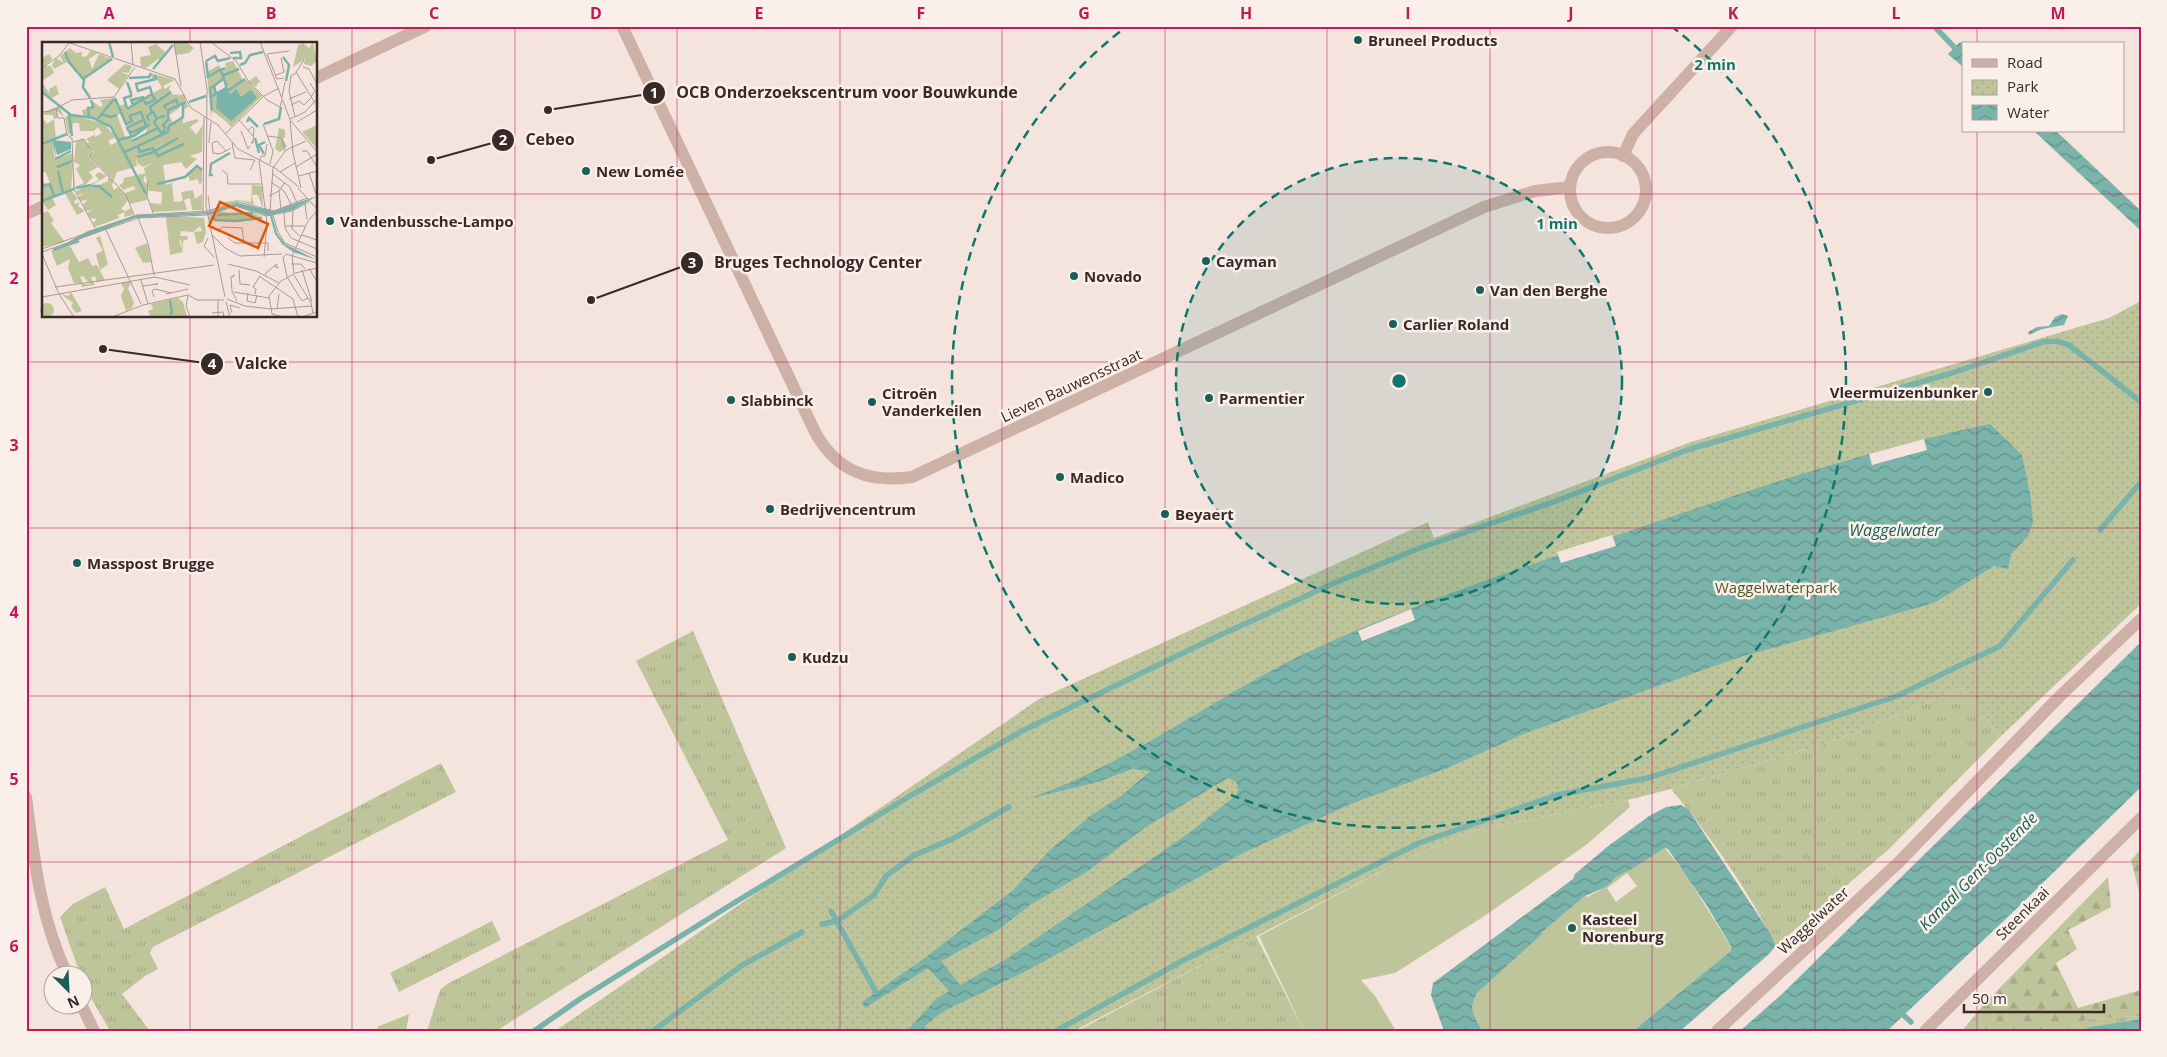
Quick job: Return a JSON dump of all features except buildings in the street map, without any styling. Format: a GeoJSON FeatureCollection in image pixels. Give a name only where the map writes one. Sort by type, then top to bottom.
{"type":"FeatureCollection","features":[{"type":"Feature","properties":{"kind":"street"},"geometry":{"type":"LineString","coordinates":[[318,77],[426,26]]}},
{"type":"Feature","properties":{"kind":"street","name":"Lieven Bauwensstraat"},"geometry":{"type":"LineString","coordinates":[[622,26],[816,434],[823,446],[839,462],[853,471],[872,478],[893,480],[912,477],[1484,207],[1535,191],[1570,187]]}},
{"type":"Feature","properties":{"kind":"street"},"geometry":{"type":"LineString","coordinates":[[1623,156],[1633,134],[1732,26]]}},
{"type":"Feature","properties":{"kind":"street"},"geometry":{"type":"LineString","coordinates":[[1602,153],[1623,156],[1632,162],[1640,170],[1646,194],[1642,207],[1634,218],[1622,226],[1608,229],[1596,227],[1584,220],[1576,211],[1571,200],[1570,187],[1573,175],[1580,164],[1590,157],[1602,153]]}},
{"type":"Feature","properties":{"kind":"street"},"geometry":{"type":"LineString","coordinates":[[26,214],[42,207]]}},
{"type":"Feature","properties":{"kind":"street","name":"Waggelwater"},"geometry":{"type":"LineString","coordinates":[[1717,1031],[1898,863],[2059,697],[2141,619]]}},
{"type":"Feature","properties":{"kind":"street"},"geometry":{"type":"LineString","coordinates":[[26,797],[36,872],[44,912],[56,952],[62,964]]}},
{"type":"Feature","properties":{"kind":"street","name":"Steenkaai"},"geometry":{"type":"LineString","coordinates":[[1926,1031],[2141,818]]}},
{"type":"Feature","properties":{"kind":"street"},"geometry":{"type":"LineString","coordinates":[[86,1014],[94,1031]]}},
{"type":"Feature","properties":{"kind":"green space","name":"Waggelwaterpark"},"geometry":{"type":"Polygon","coordinates":[[[2141,301],[2141,604],[2000,737],[1963,688],[1834,741],[1671,789],[1628,800],[1472,831],[1399,862],[1074,1031],[555,1031],[1039,699],[1428,522],[1434,538],[1691,442],[2109,318],[2141,301]]]}},
{"type":"Feature","properties":{"kind":"green space"},"geometry":{"type":"Polygon","coordinates":[[[693,631],[786,848],[496,1031],[427,1031],[440,990],[447,984],[728,840],[636,661],[693,631]]]}},
{"type":"Feature","properties":{"kind":"green space"},"geometry":{"type":"Polygon","coordinates":[[[1963,688],[2000,737],[1889,849],[1776,946],[1728,864],[1671,789],[1834,741],[1963,688]]]}},
{"type":"Feature","properties":{"kind":"green space"},"geometry":{"type":"Polygon","coordinates":[[[441,763],[456,792],[153,947],[150,953],[158,969],[145,976],[122,994],[150,1031],[110,1031],[92,1000],[92,964],[76,964],[60,917],[73,904],[105,887],[124,929],[441,763]]]}},
{"type":"Feature","properties":{"kind":"green space"},"geometry":{"type":"Polygon","coordinates":[[[1628,800],[1630,807],[1586,845],[1483,917],[1395,973],[1361,980],[1375,996],[1396,1031],[1304,1031],[1259,936],[1399,862],[1472,831],[1628,800]]]}},
{"type":"Feature","properties":{"kind":"green space"},"geometry":{"type":"Polygon","coordinates":[[[1665,848],[1686,875],[1730,945],[1731,951],[1728,955],[1633,1031],[1482,1031],[1474,1016],[1472,1007],[1478,992],[1541,933],[1585,896],[1587,897],[1606,887],[1615,877],[1632,869],[1665,848]],[[1627,873],[1607,888],[1616,902],[1637,886],[1627,873]]]}},
{"type":"Feature","properties":{"kind":"green space"},"geometry":{"type":"Polygon","coordinates":[[[2141,849],[2141,899],[2131,860],[2141,849]]]}},
{"type":"Feature","properties":{"kind":"green space"},"geometry":{"type":"Polygon","coordinates":[[[2108,877],[2111,907],[2068,930],[2077,949],[2056,963],[2078,1008],[2141,990],[2141,1016],[2087,1019],[2063,1031],[1985,1031],[1980,1021],[1984,1004],[2108,877]]]}},
{"type":"Feature","properties":{"kind":"green space"},"geometry":{"type":"Polygon","coordinates":[[[492,921],[501,940],[399,992],[390,973],[492,921]]]}},
{"type":"Feature","properties":{"kind":"green space"},"geometry":{"type":"Polygon","coordinates":[[[1256,936],[1304,1031],[1077,1031],[1256,936]]]}},
{"type":"Feature","properties":{"kind":"green space"},"geometry":{"type":"Polygon","coordinates":[[[1984,1004],[1980,1021],[1985,1031],[1962,1031],[1984,1004]]]}},
{"type":"Feature","properties":{"kind":"green space"},"geometry":{"type":"Polygon","coordinates":[[[409,1014],[406,1031],[379,1031],[377,1027],[409,1014]]]}},
{"type":"Feature","properties":{"kind":"green space"},"geometry":{"type":"Polygon","coordinates":[[[2141,1016],[2141,1019],[2063,1031],[2087,1019],[2141,1016]]]}},
{"type":"Feature","properties":{"kind":"water"},"geometry":{"type":"Polygon","coordinates":[[[1960,42],[1962,44],[1962,66],[1948,54],[1960,42]]]}},
{"type":"Feature","properties":{"kind":"water"},"geometry":{"type":"Polygon","coordinates":[[[2035,132],[2057,132],[2141,211],[2141,231],[2035,132]]]}},
{"type":"Feature","properties":{"kind":"water"},"geometry":{"type":"Polygon","coordinates":[[[2062,314],[2068,316],[2064,325],[2042,329],[2029,335],[2028,332],[2037,327],[2049,326],[2055,317],[2062,314]]]}},
{"type":"Feature","properties":{"kind":"water","name":"Waggelwater"},"geometry":{"type":"Polygon","coordinates":[[[1990,424],[2022,455],[2030,493],[2033,522],[2028,536],[2011,554],[2008,569],[1994,566],[1934,603],[1737,658],[1526,733],[1445,769],[1353,803],[1245,852],[1026,971],[942,1012],[924,1027],[928,1031],[907,1031],[936,999],[949,991],[928,968],[865,1008],[862,1002],[926,957],[1012,891],[1049,851],[1090,816],[1121,796],[1150,771],[1132,769],[1098,782],[1028,799],[1052,790],[1111,762],[1297,657],[1403,611],[1527,566],[1734,496],[1861,456],[1990,424]],[[1228,778],[1147,826],[1088,871],[1030,905],[998,930],[941,961],[960,985],[1008,958],[1189,833],[1236,795],[1239,789],[1236,782],[1228,778]]]}},
{"type":"Feature","properties":{"kind":"water","name":"Kanaal Gent-Oostende"},"geometry":{"type":"Polygon","coordinates":[[[2141,642],[2141,787],[2011,914],[1887,1031],[1740,1031],[1782,994],[2141,642]]]}},
{"type":"Feature","properties":{"kind":"water"},"geometry":{"type":"Polygon","coordinates":[[[1681,805],[1688,809],[1770,933],[1776,946],[1768,955],[1680,1031],[1633,1031],[1731,951],[1731,946],[1707,906],[1668,849],[1665,848],[1616,877],[1606,887],[1585,896],[1541,933],[1478,992],[1472,1007],[1474,1016],[1482,1031],[1444,1031],[1431,995],[1433,983],[1573,879],[1575,874],[1607,847],[1649,816],[1666,807],[1681,805]]]}},
{"type":"Feature","properties":{"kind":"water"},"geometry":{"type":"Polygon","coordinates":[[[2141,1019],[2141,1031],[2079,1031],[2091,1027],[2141,1019]]]}},
{"type":"Feature","properties":{"kind":"pier"},"geometry":{"type":"Polygon","coordinates":[[[1924,439],[1927,450],[1872,465],[1869,454],[1924,439]]]}},
{"type":"Feature","properties":{"kind":"pier"},"geometry":{"type":"Polygon","coordinates":[[[1612,535],[1616,546],[1561,563],[1557,552],[1612,535]]]}},
{"type":"Feature","properties":{"kind":"pier"},"geometry":{"type":"Polygon","coordinates":[[[1411,609],[1415,620],[1362,641],[1358,631],[1411,609]]]}},
{"type":"Feature","properties":{"kind":"waterway"},"geometry":{"type":"LineString","coordinates":[[1934,26],[1955,48]]}},
{"type":"Feature","properties":{"kind":"waterway"},"geometry":{"type":"LineString","coordinates":[[534,1031],[580,999],[729,906],[910,796],[1022,731],[1216,637],[1332,584],[1420,548],[1556,501],[1690,449],[1952,373],[2043,342],[2056,341],[2069,345],[2141,402]]}},
{"type":"Feature","properties":{"kind":"waterway"},"geometry":{"type":"LineString","coordinates":[[2100,530],[2141,482]]}},
{"type":"Feature","properties":{"kind":"waterway"},"geometry":{"type":"LineString","coordinates":[[1056,1031],[1182,961],[1419,843],[1557,795],[1648,778],[1897,696],[2000,646],[2073,560]]}},
{"type":"Feature","properties":{"kind":"waterway"},"geometry":{"type":"LineString","coordinates":[[822,924],[837,921],[874,895],[886,876],[913,856],[954,838],[1009,807]]}},
{"type":"Feature","properties":{"kind":"waterway"},"geometry":{"type":"LineString","coordinates":[[831,911],[876,992]]}},
{"type":"Feature","properties":{"kind":"waterway"},"geometry":{"type":"LineString","coordinates":[[653,1031],[741,966],[802,932]]}},
{"type":"Feature","properties":{"kind":"waterway"},"geometry":{"type":"LineString","coordinates":[[1898,1010],[1911,1022]]}},
{"type":"Feature","properties":{"kind":"place","name":"Bruneel Products"},"geometry":{"type":"Point","coordinates":[1358,40]}},
{"type":"Feature","properties":{"kind":"place","name":"OCB Onderzoekscentrum voor Bouwkunde"},"geometry":{"type":"Point","coordinates":[548,110]}},
{"type":"Feature","properties":{"kind":"place","name":"Cebeo"},"geometry":{"type":"Point","coordinates":[431,160]}},
{"type":"Feature","properties":{"kind":"place","name":"New Lomée"},"geometry":{"type":"Point","coordinates":[586,171]}},
{"type":"Feature","properties":{"kind":"place","name":"Vandenbussche-Lampo"},"geometry":{"type":"Point","coordinates":[330,221]}},
{"type":"Feature","properties":{"kind":"place","name":"Cayman"},"geometry":{"type":"Point","coordinates":[1206,261]}},
{"type":"Feature","properties":{"kind":"place","name":"Novado"},"geometry":{"type":"Point","coordinates":[1074,276]}},
{"type":"Feature","properties":{"kind":"place","name":"Van den Berghe"},"geometry":{"type":"Point","coordinates":[1480,290]}},
{"type":"Feature","properties":{"kind":"place","name":"Bruges Technology Center"},"geometry":{"type":"Point","coordinates":[591,300]}},
{"type":"Feature","properties":{"kind":"place","name":"Carlier Roland"},"geometry":{"type":"Point","coordinates":[1393,324]}},
{"type":"Feature","properties":{"kind":"place","name":"Valcke"},"geometry":{"type":"Point","coordinates":[103,349]}},
{"type":"Feature","properties":{"kind":"place","name":"Vleermuizenbunker"},"geometry":{"type":"Point","coordinates":[1988,392]}},
{"type":"Feature","properties":{"kind":"place","name":"Parmentier"},"geometry":{"type":"Point","coordinates":[1209,398]}},
{"type":"Feature","properties":{"kind":"place","name":"Slabbinck"},"geometry":{"type":"Point","coordinates":[731,400]}},
{"type":"Feature","properties":{"kind":"place","name":"Citroën Vanderkeilen"},"geometry":{"type":"Point","coordinates":[872,402]}},
{"type":"Feature","properties":{"kind":"place","name":"Madico"},"geometry":{"type":"Point","coordinates":[1060,477]}},
{"type":"Feature","properties":{"kind":"place","name":"Bedrijvencentrum"},"geometry":{"type":"Point","coordinates":[770,509]}},
{"type":"Feature","properties":{"kind":"place","name":"Beyaert"},"geometry":{"type":"Point","coordinates":[1165,514]}},
{"type":"Feature","properties":{"kind":"place","name":"Masspost Brugge"},"geometry":{"type":"Point","coordinates":[77,563]}},
{"type":"Feature","properties":{"kind":"place","name":"Kudzu"},"geometry":{"type":"Point","coordinates":[792,657]}},
{"type":"Feature","properties":{"kind":"place","name":"Kasteel Norenburg"},"geometry":{"type":"Point","coordinates":[1572,928]}}]}
